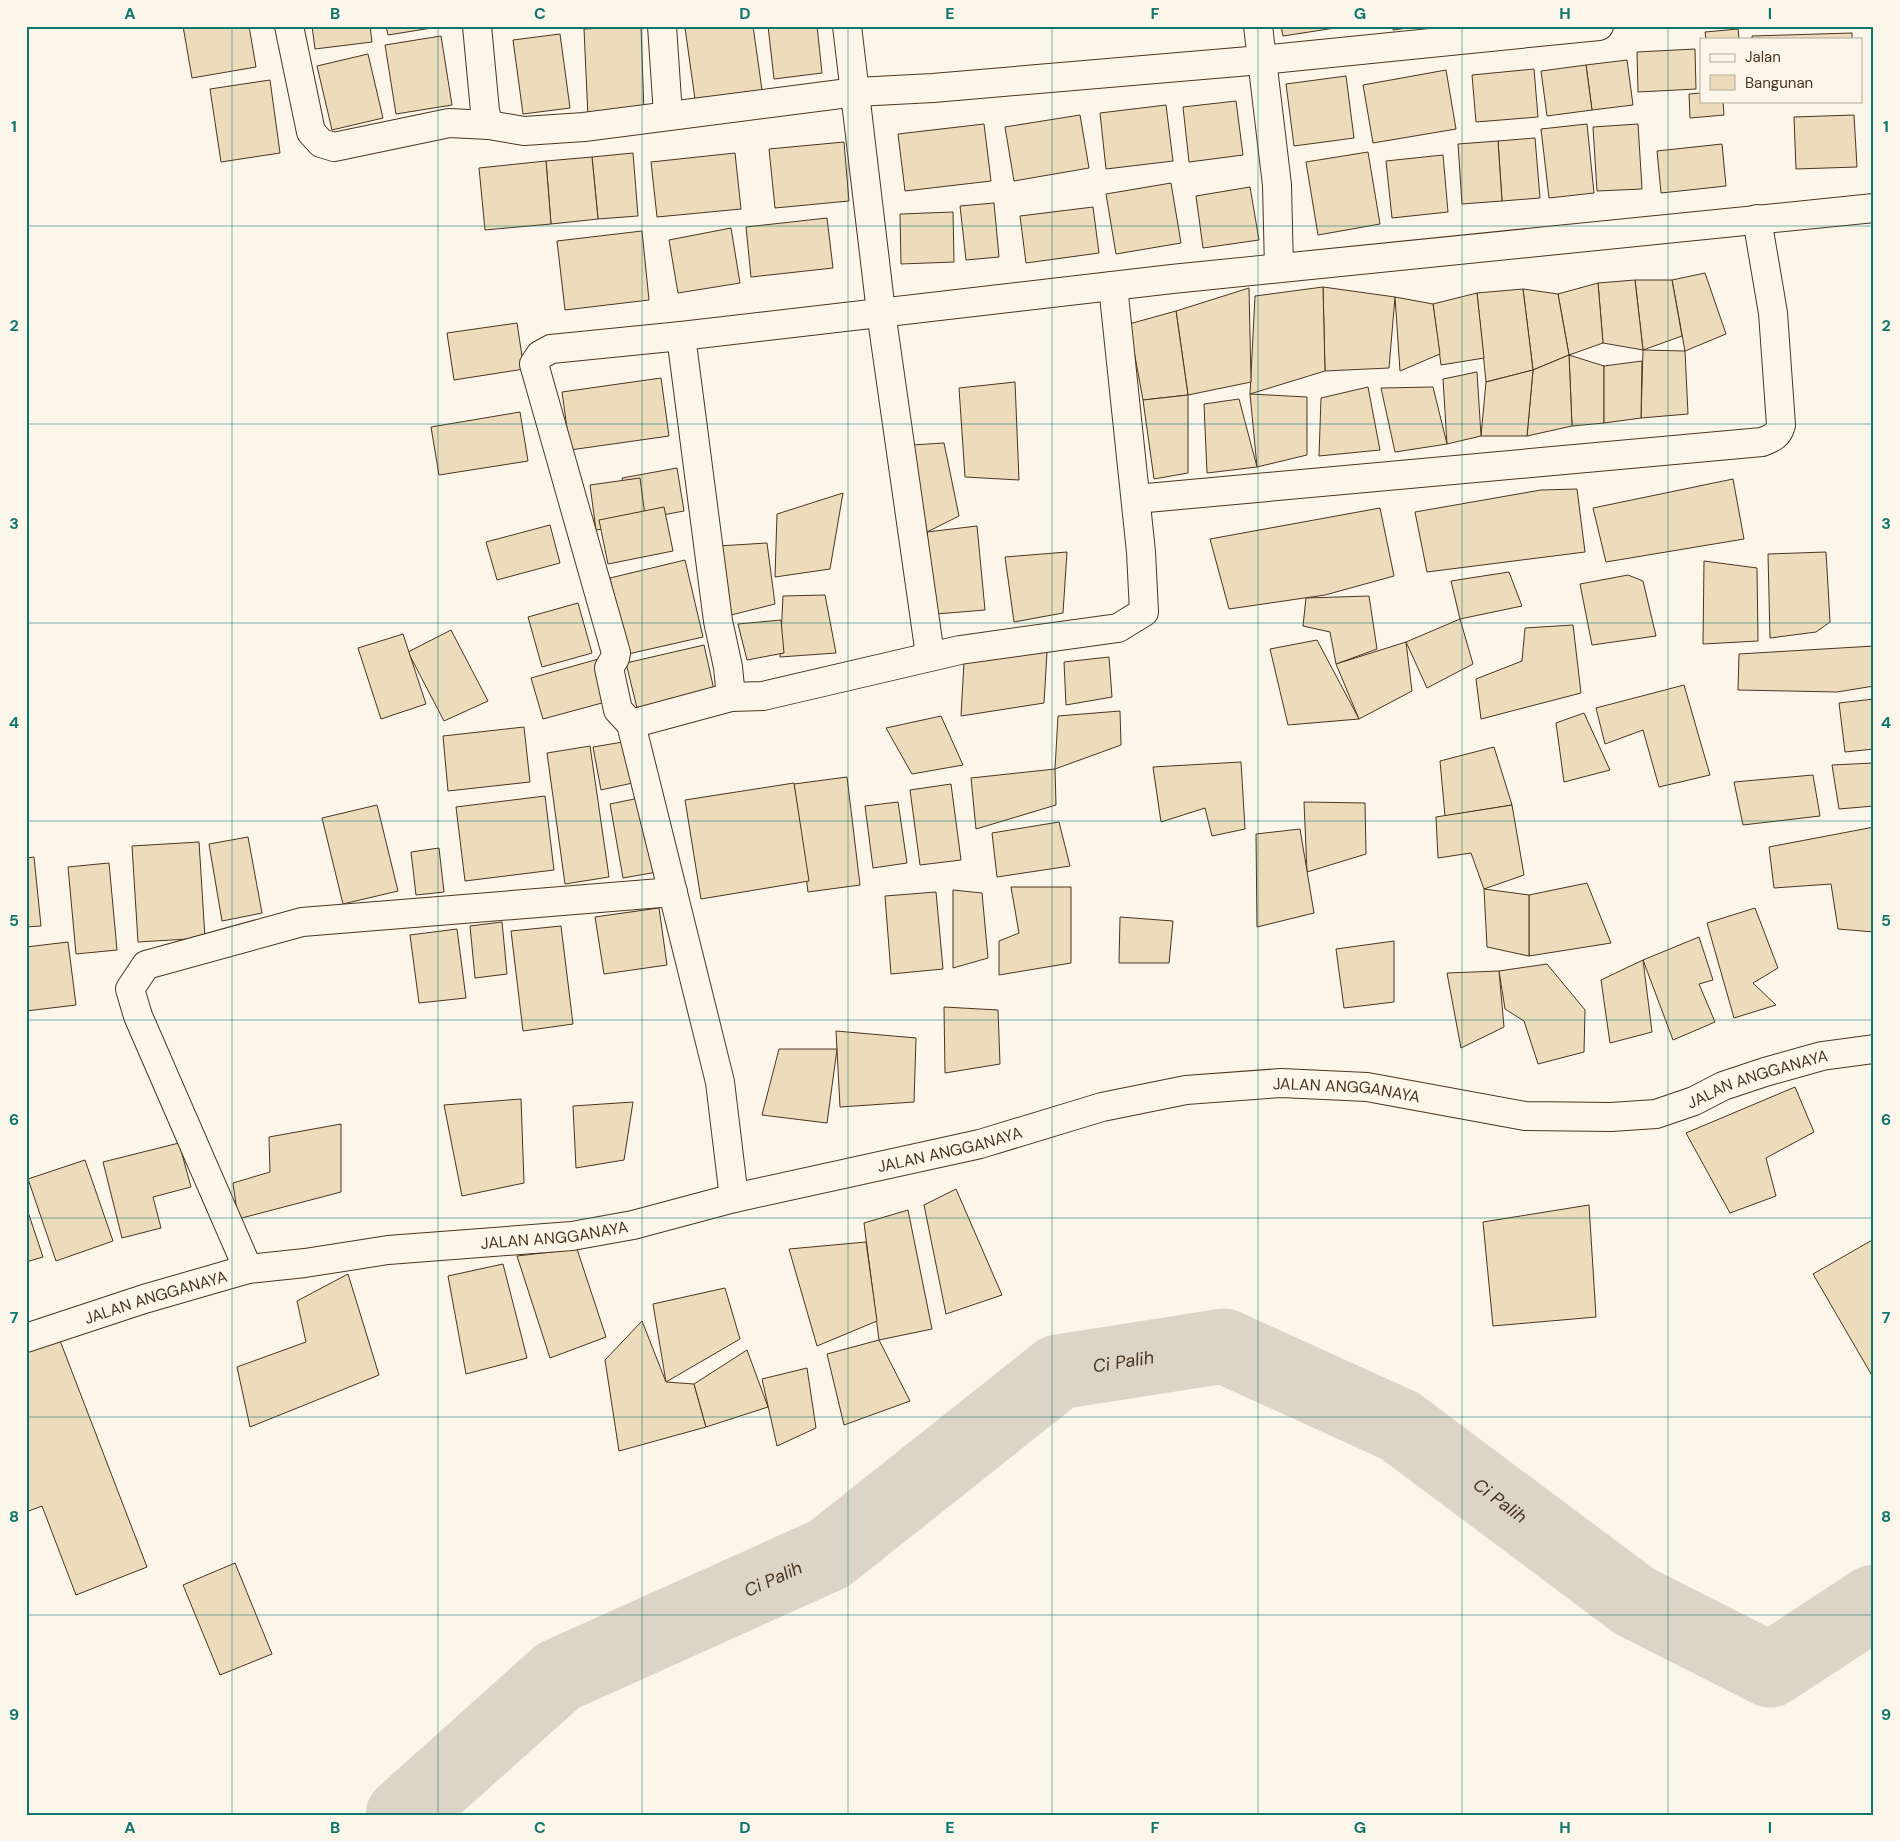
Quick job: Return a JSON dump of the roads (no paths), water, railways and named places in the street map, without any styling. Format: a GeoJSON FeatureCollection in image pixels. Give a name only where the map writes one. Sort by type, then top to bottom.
{"type":"FeatureCollection","features":[{"type":"Feature","properties":{"kind":"street"},"geometry":{"type":"LineString","coordinates":[[290,26],[312,132],[321,143],[334,147],[449,123],[489,125],[524,131],[584,126],[856,92],[933,88],[1262,60],[1599,26]]}},
{"type":"Feature","properties":{"kind":"street"},"geometry":{"type":"LineString","coordinates":[[477,26],[484,111],[489,125]]}},
{"type":"Feature","properties":{"kind":"street"},"geometry":{"type":"LineString","coordinates":[[662,26],[668,115]]}},
{"type":"Feature","properties":{"kind":"street"},"geometry":{"type":"LineString","coordinates":[[847,26],[881,312],[930,655]]}},
{"type":"Feature","properties":{"kind":"street"},"geometry":{"type":"LineString","coordinates":[[1258,26],[1277,185],[1279,268]]}},
{"type":"Feature","properties":{"kind":"street"},"geometry":{"type":"LineString","coordinates":[[734,1198],[720,1082],[631,724],[618,710],[609,668],[616,653],[534,364],[540,355],[551,349],[681,336],[1113,286],[1874,208]]}},
{"type":"Feature","properties":{"kind":"street"},"geometry":{"type":"LineString","coordinates":[[1136,499],[1762,442],[1773,438],[1779,433],[1781,425],[1774,322],[1757,219]]}},
{"type":"Feature","properties":{"kind":"street"},"geometry":{"type":"LineString","coordinates":[[631,724],[731,698],[762,696],[930,655],[1118,628],[1144,612],[1136,499],[1113,286]]}},
{"type":"Feature","properties":{"kind":"street"},"geometry":{"type":"LineString","coordinates":[[681,336],[717,612],[728,667],[731,698]]}},
{"type":"Feature","properties":{"kind":"street"},"geometry":{"type":"LineString","coordinates":[[248,1269],[138,1016],[130,989],[146,965],[302,922],[673,892]]}},
{"type":"Feature","properties":{"kind":"street","name":"JALAN ANGGANAYA"},"geometry":{"type":"LineString","coordinates":[[26,1338],[144,1299],[248,1269],[305,1263],[388,1250],[522,1242],[572,1236],[633,1225],[734,1198],[980,1144],[1102,1108],[1186,1090],[1281,1083],[1368,1087],[1524,1116],[1611,1117],[1656,1114],[1694,1101],[1723,1086],[1765,1072],[1822,1056],[1874,1049]]}},
{"type":"Feature","properties":{"kind":"waterway","name":"Ci Palih"},"geometry":{"type":"LineString","coordinates":[[403,1815],[558,1676],[829,1554],[1058,1372],[1224,1346],[1400,1426],[1634,1601],[1770,1670],[1874,1602]]}}]}
